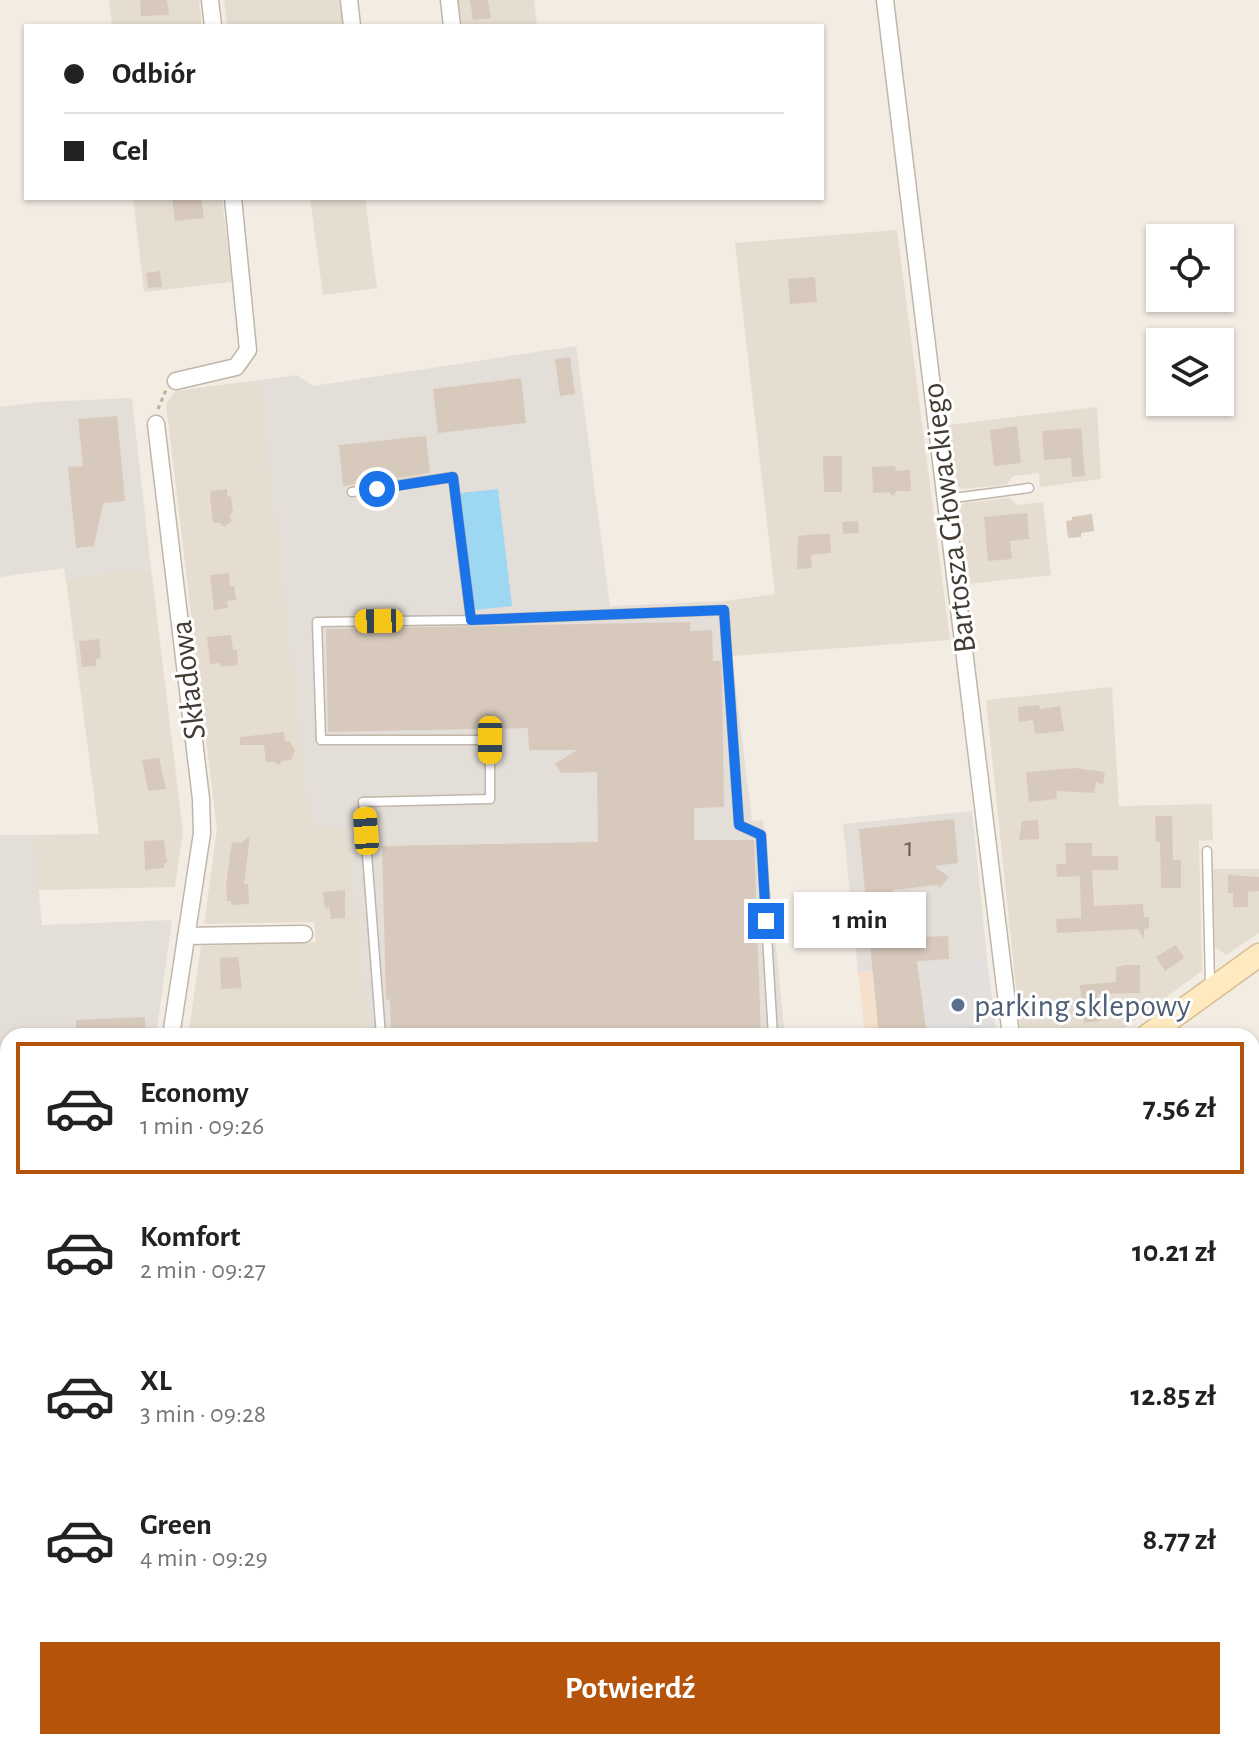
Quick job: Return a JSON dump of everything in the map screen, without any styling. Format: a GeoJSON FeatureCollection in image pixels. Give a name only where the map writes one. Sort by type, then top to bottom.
{"type":"FeatureCollection","features":[{"type":"Feature","properties":{"kind":"main road"},"geometry":{"type":"LineString","coordinates":[[1158,1028],[1259,955]]}},
{"type":"Feature","properties":{"kind":"street"},"geometry":{"type":"LineString","coordinates":[[210,0],[213,24]]}},
{"type":"Feature","properties":{"kind":"street"},"geometry":{"type":"LineString","coordinates":[[349,0],[352,24]]}},
{"type":"Feature","properties":{"kind":"street"},"geometry":{"type":"LineString","coordinates":[[449,0],[452,24]]}},
{"type":"Feature","properties":{"kind":"street","name":"Bartosza Głowackiego"},"geometry":{"type":"LineString","coordinates":[[885,0],[1010,1028]]}},
{"type":"Feature","properties":{"kind":"street"},"geometry":{"type":"LineString","coordinates":[[176,381],[236,367],[248,350],[233,200]]}},
{"type":"Feature","properties":{"kind":"street","name":"Składowa"},"geometry":{"type":"LineString","coordinates":[[156,424],[201,799],[202,833],[172,1028]]}},
{"type":"Feature","properties":{"kind":"street"},"geometry":{"type":"LineString","coordinates":[[186,936],[304,934]]}},
{"type":"Feature","properties":{"kind":"lane"},"geometry":{"type":"LineString","coordinates":[[352,492],[453,477],[471,620]]}},
{"type":"Feature","properties":{"kind":"lane"},"geometry":{"type":"LineString","coordinates":[[946,499],[1029,488]]}},
{"type":"Feature","properties":{"kind":"lane"},"geometry":{"type":"LineString","coordinates":[[380,1028],[363,802],[490,799],[490,740],[321,740],[317,622],[471,620],[724,610],[739,825],[761,835],[773,1028]]}},
{"type":"Feature","properties":{"kind":"lane"},"geometry":{"type":"LineString","coordinates":[[1207,851],[1211,990]]}},
{"type":"Feature","properties":{"kind":"path"},"geometry":{"type":"LineString","coordinates":[[156,424],[163,396],[176,381]]}},
{"type":"Feature","properties":{"kind":"shaded area"},"geometry":{"type":"Polygon","coordinates":[[[109,0],[199,0],[202,24],[112,24],[109,0]]]}},
{"type":"Feature","properties":{"kind":"shaded area"},"geometry":{"type":"Polygon","coordinates":[[[224,0],[341,0],[344,24],[227,24],[224,0]]]}},
{"type":"Feature","properties":{"kind":"shaded area"},"geometry":{"type":"Polygon","coordinates":[[[440,0],[534,0],[537,24],[443,24],[440,0]]]}},
{"type":"Feature","properties":{"kind":"shaded area"},"geometry":{"type":"Polygon","coordinates":[[[133,200],[222,200],[232,282],[144,292],[133,200]]]}},
{"type":"Feature","properties":{"kind":"shaded area"},"geometry":{"type":"Polygon","coordinates":[[[310,200],[365,200],[377,288],[323,295],[310,200]]]}},
{"type":"Feature","properties":{"kind":"shaded area"},"geometry":{"type":"Polygon","coordinates":[[[897,230],[950,640],[732,656],[725,601],[775,594],[735,243],[897,230]]]}},
{"type":"Feature","properties":{"kind":"shaded area"},"geometry":{"type":"Polygon","coordinates":[[[576,346],[610,606],[725,601],[752,821],[763,820],[784,1028],[368,1028],[348,829],[311,829],[259,380],[297,375],[313,386],[576,346]]]}},
{"type":"Feature","properties":{"kind":"shaded area"},"geometry":{"type":"Polygon","coordinates":[[[259,380],[311,829],[348,828],[368,1028],[189,1028],[201,946],[316,942],[314,922],[204,924],[217,830],[166,404],[175,391],[259,380]]]}},
{"type":"Feature","properties":{"kind":"shaded area"},"geometry":{"type":"Polygon","coordinates":[[[132,398],[151,568],[66,579],[64,568],[0,577],[0,407],[132,398]]]}},
{"type":"Feature","properties":{"kind":"shaded area"},"geometry":{"type":"Polygon","coordinates":[[[1097,407],[1101,479],[1040,487],[1039,473],[1013,476],[1006,485],[962,489],[957,485],[949,425],[1097,407]]]}},
{"type":"Feature","properties":{"kind":"shaded area"},"geometry":{"type":"Polygon","coordinates":[[[1009,498],[1017,505],[1043,502],[1051,575],[968,584],[959,508],[964,503],[1009,498]]]}},
{"type":"Feature","properties":{"kind":"shaded area"},"geometry":{"type":"Polygon","coordinates":[[[151,568],[183,832],[175,887],[38,890],[33,835],[99,834],[66,579],[151,568]]]}},
{"type":"Feature","properties":{"kind":"shaded area"},"geometry":{"type":"Polygon","coordinates":[[[1112,687],[1119,806],[1212,804],[1213,840],[1199,841],[1202,971],[1124,1028],[1020,1028],[986,700],[1112,687]]]}},
{"type":"Feature","properties":{"kind":"shaded area"},"geometry":{"type":"Polygon","coordinates":[[[972,811],[987,959],[858,972],[843,824],[972,811]]]}},
{"type":"Feature","properties":{"kind":"shaded area"},"geometry":{"type":"Polygon","coordinates":[[[0,835],[33,835],[42,925],[172,920],[157,1028],[0,1028],[0,835]]]}},
{"type":"Feature","properties":{"kind":"shaded area"},"geometry":{"type":"Polygon","coordinates":[[[1213,869],[1259,869],[1259,933],[1226,955],[1215,947],[1213,869]]]}},
{"type":"Feature","properties":{"kind":"shaded area","name":"parking sklepowy"},"geometry":{"type":"Polygon","coordinates":[[[987,959],[996,1028],[926,1028],[918,966],[987,959]]]}},
{"type":"Feature","properties":{"kind":"shaded area"},"geometry":{"type":"Polygon","coordinates":[[[918,966],[926,1028],[864,1028],[858,972],[918,966]]]}},
{"type":"Feature","properties":{"kind":"water"},"geometry":{"type":"Polygon","coordinates":[[[498,489],[512,606],[474,610],[460,493],[498,489]]]}},
{"type":"Feature","properties":{"kind":"building"},"geometry":{"type":"Polygon","coordinates":[[[140,0],[167,0],[169,15],[141,16],[140,0]]]}},
{"type":"Feature","properties":{"kind":"building"},"geometry":{"type":"Polygon","coordinates":[[[470,0],[488,0],[491,18],[473,20],[470,0]]]}},
{"type":"Feature","properties":{"kind":"building"},"geometry":{"type":"Polygon","coordinates":[[[172,200],[201,200],[204,218],[175,221],[172,200]]]}},
{"type":"Feature","properties":{"kind":"building"},"geometry":{"type":"Polygon","coordinates":[[[160,271],[162,287],[148,288],[146,273],[160,271]]]}},
{"type":"Feature","properties":{"kind":"building"},"geometry":{"type":"Polygon","coordinates":[[[815,277],[817,302],[790,304],[788,279],[815,277]]]}},
{"type":"Feature","properties":{"kind":"building"},"geometry":{"type":"Polygon","coordinates":[[[570,357],[575,394],[560,396],[555,359],[570,357]]]}},
{"type":"Feature","properties":{"kind":"building"},"geometry":{"type":"Polygon","coordinates":[[[521,378],[526,423],[438,433],[433,389],[521,378]]]}},
{"type":"Feature","properties":{"kind":"building"},"geometry":{"type":"Polygon","coordinates":[[[117,416],[125,501],[103,503],[94,546],[76,548],[68,467],[83,466],[78,419],[117,416]]]}},
{"type":"Feature","properties":{"kind":"building"},"geometry":{"type":"Polygon","coordinates":[[[1017,426],[1021,463],[994,466],[990,430],[1017,426]]]}},
{"type":"Feature","properties":{"kind":"building"},"geometry":{"type":"Polygon","coordinates":[[[1081,428],[1085,476],[1072,477],[1071,458],[1044,460],[1042,431],[1081,428]]]}},
{"type":"Feature","properties":{"kind":"building"},"geometry":{"type":"Polygon","coordinates":[[[426,436],[430,473],[343,486],[339,445],[426,436]]]}},
{"type":"Feature","properties":{"kind":"building"},"geometry":{"type":"Polygon","coordinates":[[[823,456],[842,456],[842,492],[824,492],[823,456]]]}},
{"type":"Feature","properties":{"kind":"building"},"geometry":{"type":"Polygon","coordinates":[[[895,466],[896,471],[910,470],[911,491],[897,491],[893,496],[889,492],[873,493],[872,467],[895,466]]]}},
{"type":"Feature","properties":{"kind":"building"},"geometry":{"type":"Polygon","coordinates":[[[227,489],[233,513],[230,514],[231,522],[224,527],[213,523],[210,498],[211,491],[227,489]]]}},
{"type":"Feature","properties":{"kind":"building"},"geometry":{"type":"Polygon","coordinates":[[[1027,513],[1029,539],[1010,541],[1012,559],[988,561],[984,517],[1027,513]]]}},
{"type":"Feature","properties":{"kind":"building"},"geometry":{"type":"Polygon","coordinates":[[[1092,514],[1094,531],[1081,533],[1081,537],[1068,538],[1066,521],[1092,514]]]}},
{"type":"Feature","properties":{"kind":"building"},"geometry":{"type":"Polygon","coordinates":[[[858,521],[859,533],[843,534],[842,522],[858,521]]]}},
{"type":"Feature","properties":{"kind":"building"},"geometry":{"type":"Polygon","coordinates":[[[830,534],[831,553],[811,555],[812,568],[797,569],[798,536],[830,534]]]}},
{"type":"Feature","properties":{"kind":"building"},"geometry":{"type":"Polygon","coordinates":[[[229,573],[236,600],[227,601],[228,608],[214,610],[210,575],[229,573]]]}},
{"type":"Feature","properties":{"kind":"building"},"geometry":{"type":"Polygon","coordinates":[[[690,622],[690,631],[712,630],[713,661],[721,661],[724,807],[694,808],[694,840],[754,840],[761,1028],[391,1028],[390,999],[386,1000],[382,846],[598,842],[597,772],[561,773],[555,764],[577,750],[529,750],[528,728],[328,732],[326,629],[690,622]]]}},
{"type":"Feature","properties":{"kind":"building"},"geometry":{"type":"Polygon","coordinates":[[[231,635],[233,650],[237,650],[238,665],[221,667],[220,663],[210,664],[207,637],[231,635]]]}},
{"type":"Feature","properties":{"kind":"building"},"geometry":{"type":"Polygon","coordinates":[[[99,639],[101,658],[96,659],[96,666],[82,667],[79,641],[99,639]]]}},
{"type":"Feature","properties":{"kind":"building"},"geometry":{"type":"Polygon","coordinates":[[[1039,705],[1040,709],[1060,706],[1064,731],[1035,734],[1033,720],[1019,722],[1018,707],[1039,705]]]}},
{"type":"Feature","properties":{"kind":"building"},"geometry":{"type":"Polygon","coordinates":[[[284,732],[285,741],[289,741],[295,750],[291,760],[282,761],[279,765],[266,762],[264,745],[240,745],[240,737],[284,732]]]}},
{"type":"Feature","properties":{"kind":"building"},"geometry":{"type":"Polygon","coordinates":[[[159,758],[166,789],[148,791],[142,760],[159,758]]]}},
{"type":"Feature","properties":{"kind":"building"},"geometry":{"type":"Polygon","coordinates":[[[1074,768],[1105,772],[1103,784],[1096,782],[1094,793],[1056,791],[1057,799],[1029,802],[1026,772],[1074,768]]]}},
{"type":"Feature","properties":{"kind":"building"},"geometry":{"type":"Polygon","coordinates":[[[1155,816],[1172,816],[1173,860],[1181,860],[1181,888],[1161,888],[1160,842],[1156,842],[1155,816]]]}},
{"type":"Feature","properties":{"kind":"building"},"geometry":{"type":"Polygon","coordinates":[[[954,819],[958,863],[934,866],[949,877],[940,888],[937,885],[893,890],[898,938],[948,936],[949,959],[917,961],[926,1028],[878,1028],[859,829],[954,819]]]}},
{"type":"Feature","properties":{"kind":"building"},"geometry":{"type":"Polygon","coordinates":[[[1038,820],[1039,839],[1019,840],[1022,821],[1038,820]]]}},
{"type":"Feature","properties":{"kind":"building"},"geometry":{"type":"Polygon","coordinates":[[[250,836],[244,884],[248,884],[249,904],[231,905],[231,901],[227,901],[226,885],[232,842],[241,843],[250,836]]]}},
{"type":"Feature","properties":{"kind":"building"},"geometry":{"type":"Polygon","coordinates":[[[164,840],[167,863],[164,863],[164,868],[145,870],[144,841],[164,840]]]}},
{"type":"Feature","properties":{"kind":"building"},"geometry":{"type":"Polygon","coordinates":[[[1065,843],[1092,843],[1092,856],[1118,856],[1118,870],[1092,870],[1094,906],[1143,904],[1144,917],[1149,917],[1149,928],[1144,929],[1144,939],[1138,929],[1057,933],[1056,919],[1081,918],[1080,876],[1057,877],[1056,864],[1066,864],[1065,843]]]}},
{"type":"Feature","properties":{"kind":"building"},"geometry":{"type":"Polygon","coordinates":[[[1228,875],[1259,877],[1259,891],[1248,892],[1248,907],[1233,907],[1233,893],[1228,893],[1228,875]]]}},
{"type":"Feature","properties":{"kind":"building"},"geometry":{"type":"Polygon","coordinates":[[[345,890],[345,918],[331,919],[329,907],[325,908],[323,892],[345,890]]]}},
{"type":"Feature","properties":{"kind":"building"},"geometry":{"type":"Polygon","coordinates":[[[1176,945],[1184,958],[1165,971],[1156,957],[1176,945]]]}},
{"type":"Feature","properties":{"kind":"building"},"geometry":{"type":"Polygon","coordinates":[[[238,957],[242,988],[221,989],[220,958],[238,957]]]}},
{"type":"Feature","properties":{"kind":"building"},"geometry":{"type":"Polygon","coordinates":[[[1140,965],[1140,993],[1098,994],[1101,1021],[1084,1023],[1080,985],[1116,982],[1116,967],[1140,965]]]}},
{"type":"Feature","properties":{"kind":"building"},"geometry":{"type":"Polygon","coordinates":[[[145,1017],[146,1028],[76,1028],[76,1020],[145,1017]]]}},
{"type":"Feature","properties":{"kind":"place","name":"parking sklepowy"},"geometry":{"type":"Point","coordinates":[958,1005]}},
{"type":"Feature","properties":{"kind":"route"},"geometry":{"type":"LineString","coordinates":[[377,489],[453,477],[471,620],[724,610],[739,825],[761,835],[766,921]]}}]}
